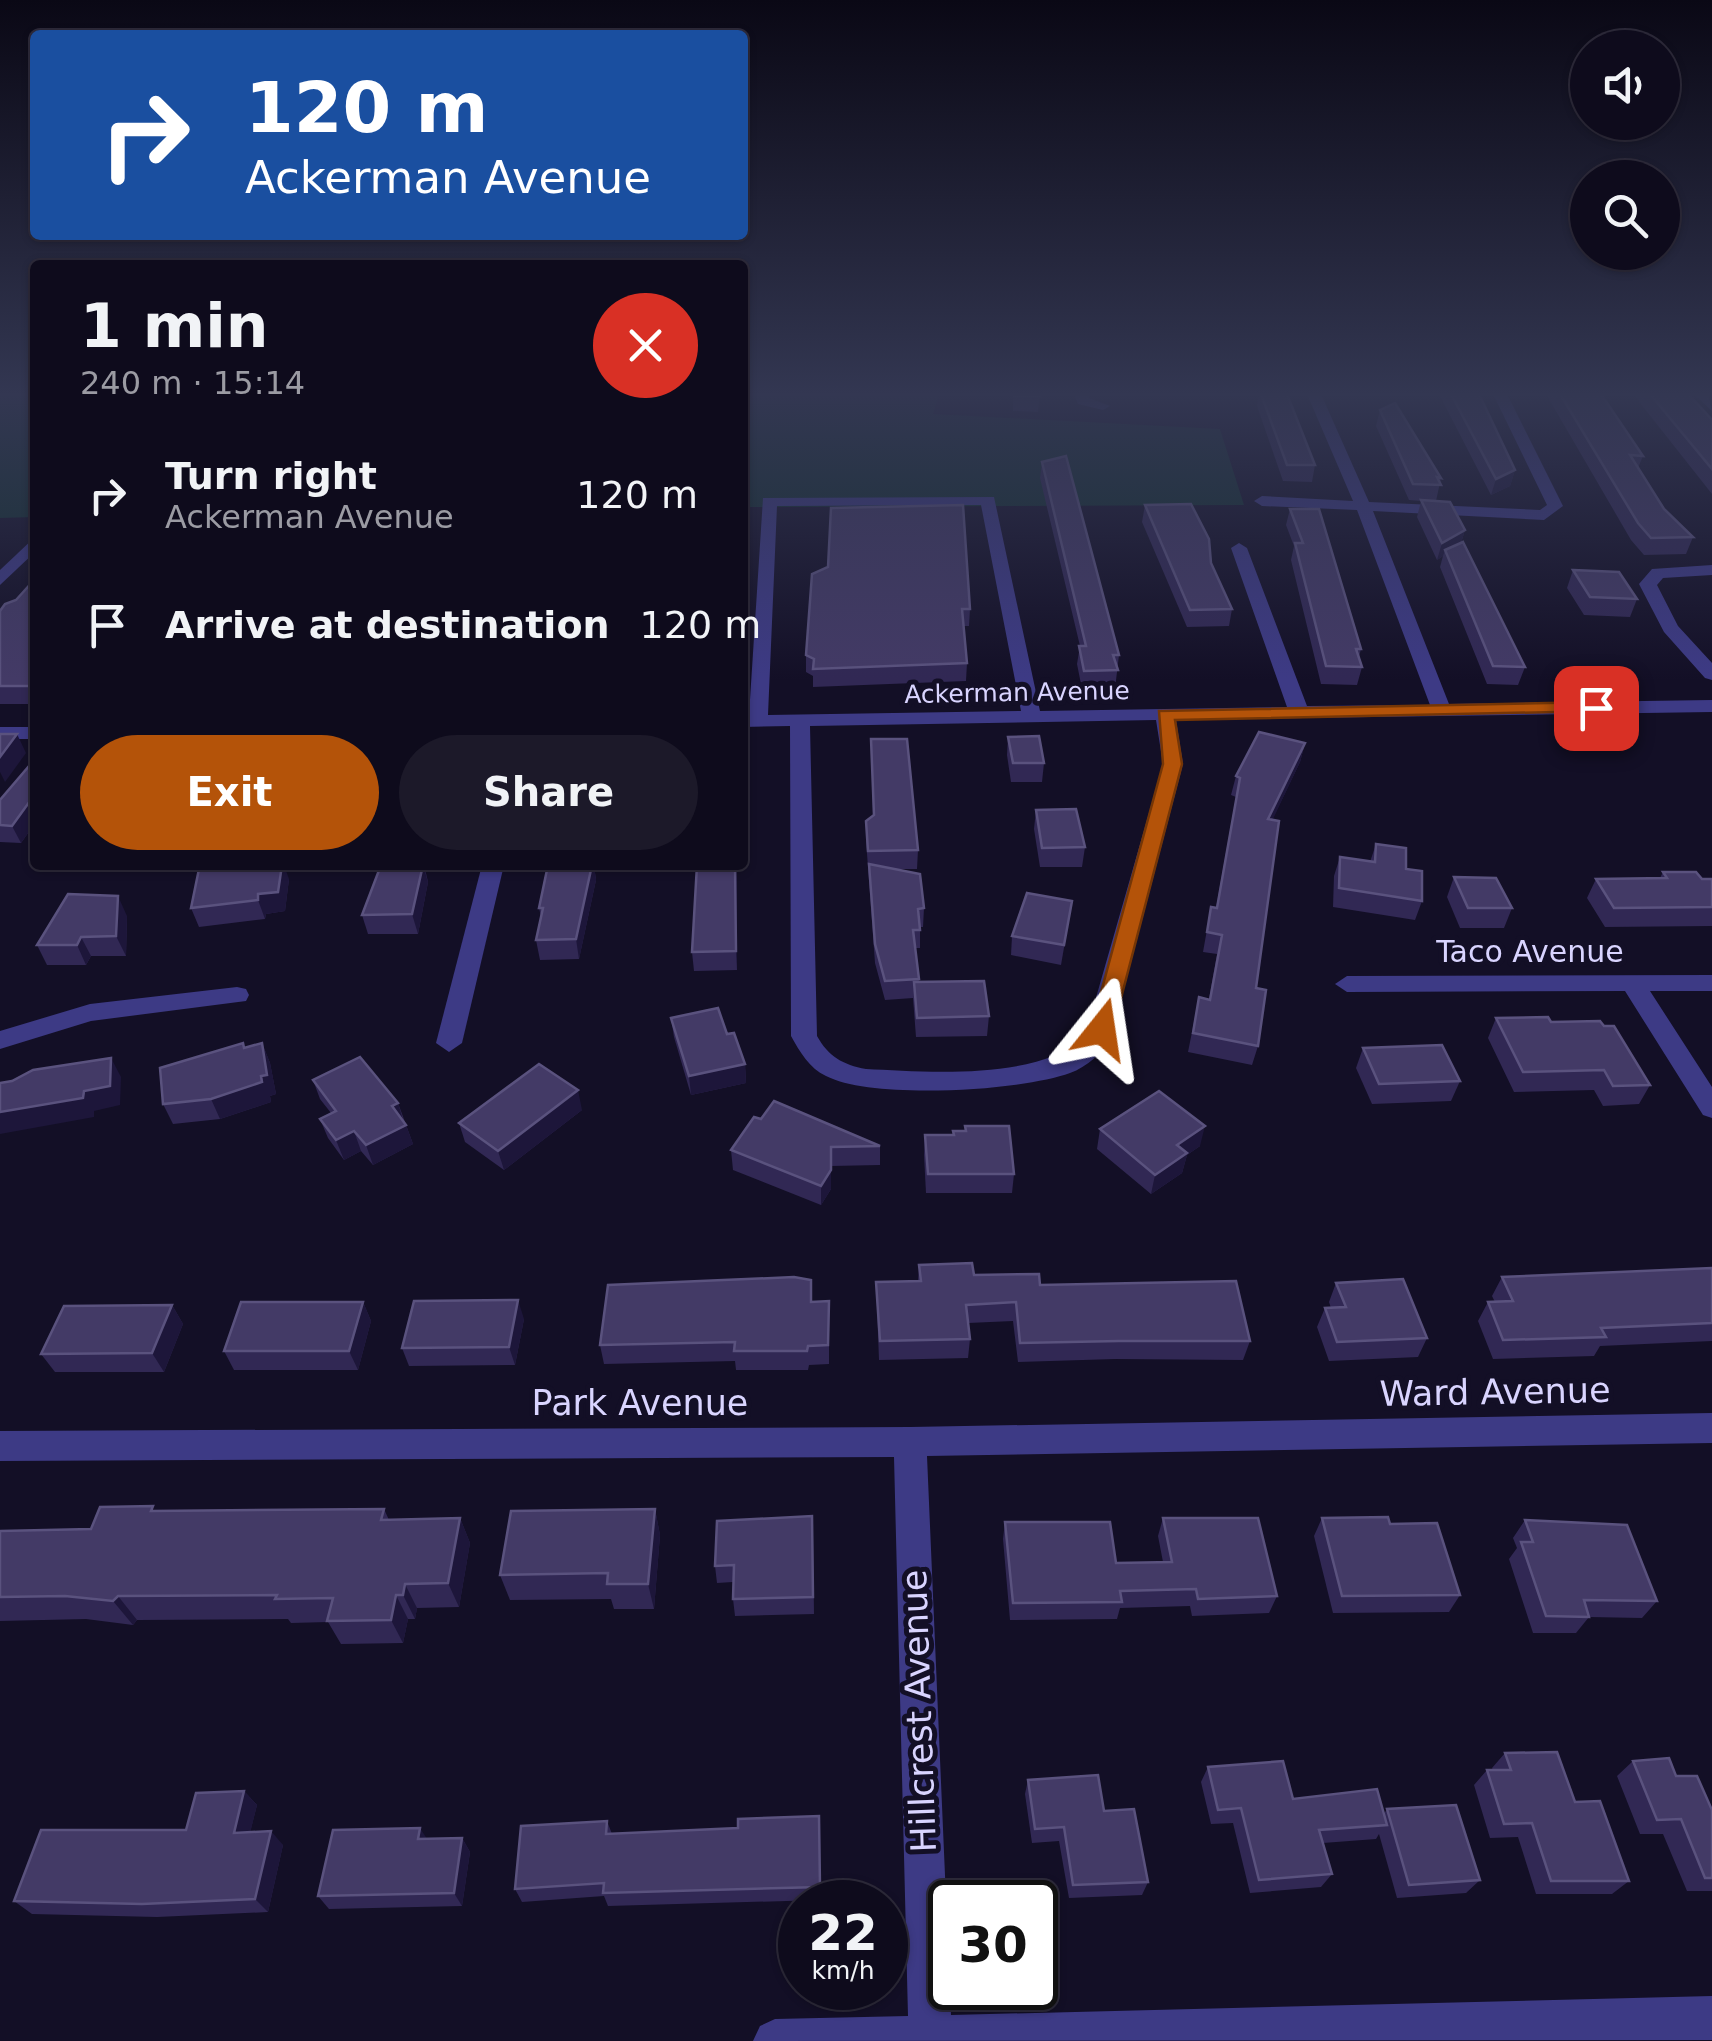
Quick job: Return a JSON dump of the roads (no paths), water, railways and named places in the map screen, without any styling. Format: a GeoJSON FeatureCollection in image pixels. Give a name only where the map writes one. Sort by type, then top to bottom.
{"type":"FeatureCollection","features":[{"type":"Feature","properties":{"kind":"street"},"geometry":{"type":"LineString","coordinates":[[1356,489],[1442,710]]}},
{"type":"Feature","properties":{"kind":"street"},"geometry":{"type":"LineString","coordinates":[[1262,501],[1520,517],[1552,511],[1555,506],[1547,489]]}},
{"type":"Feature","properties":{"kind":"street"},"geometry":{"type":"LineString","coordinates":[[750,721],[769,501],[988,500],[1032,716]]}},
{"type":"Feature","properties":{"kind":"street"},"geometry":{"type":"LineString","coordinates":[[0,580],[30,547]]}},
{"type":"Feature","properties":{"kind":"street"},"geometry":{"type":"LineString","coordinates":[[1239,548],[1298,712]]}},
{"type":"Feature","properties":{"kind":"street"},"geometry":{"type":"LineString","coordinates":[[1712,570],[1658,573],[1648,584],[1670,628],[1712,674]]}},
{"type":"Feature","properties":{"kind":"street","name":"Ackerman Avenue"},"geometry":{"type":"LineString","coordinates":[[750,721],[1712,706]]}},
{"type":"Feature","properties":{"kind":"street"},"geometry":{"type":"LineString","coordinates":[[800,720],[804,1036],[826,1065],[871,1079],[1036,1073],[1073,1060],[1098,1038],[1173,764],[1165,714]]}},
{"type":"Feature","properties":{"kind":"street"},"geometry":{"type":"LineString","coordinates":[[0,734],[30,733]]}},
{"type":"Feature","properties":{"kind":"street"},"geometry":{"type":"LineString","coordinates":[[449,1044],[492,870]]}},
{"type":"Feature","properties":{"kind":"street","name":"Taco Avenue"},"geometry":{"type":"LineString","coordinates":[[1347,984],[1712,983]]}},
{"type":"Feature","properties":{"kind":"street"},"geometry":{"type":"LineString","coordinates":[[1633,984],[1712,1108]]}},
{"type":"Feature","properties":{"kind":"street"},"geometry":{"type":"LineString","coordinates":[[0,1040],[90,1013],[237,995]]}},
{"type":"Feature","properties":{"kind":"street","name":"Ward Avenue"},"geometry":{"type":"LineString","coordinates":[[1280,1435],[1712,1428]]}},
{"type":"Feature","properties":{"kind":"street","name":"Park Avenue"},"geometry":{"type":"LineString","coordinates":[[0,1446],[910,1442],[1280,1435]]}},
{"type":"Feature","properties":{"kind":"street","name":"Hillcrest Avenue"},"geometry":{"type":"LineString","coordinates":[[910,1442],[930,2040]]}},
{"type":"Feature","properties":{"kind":"street"},"geometry":{"type":"LineString","coordinates":[[776,2041],[1559,2032],[1712,2018]]}}]}
